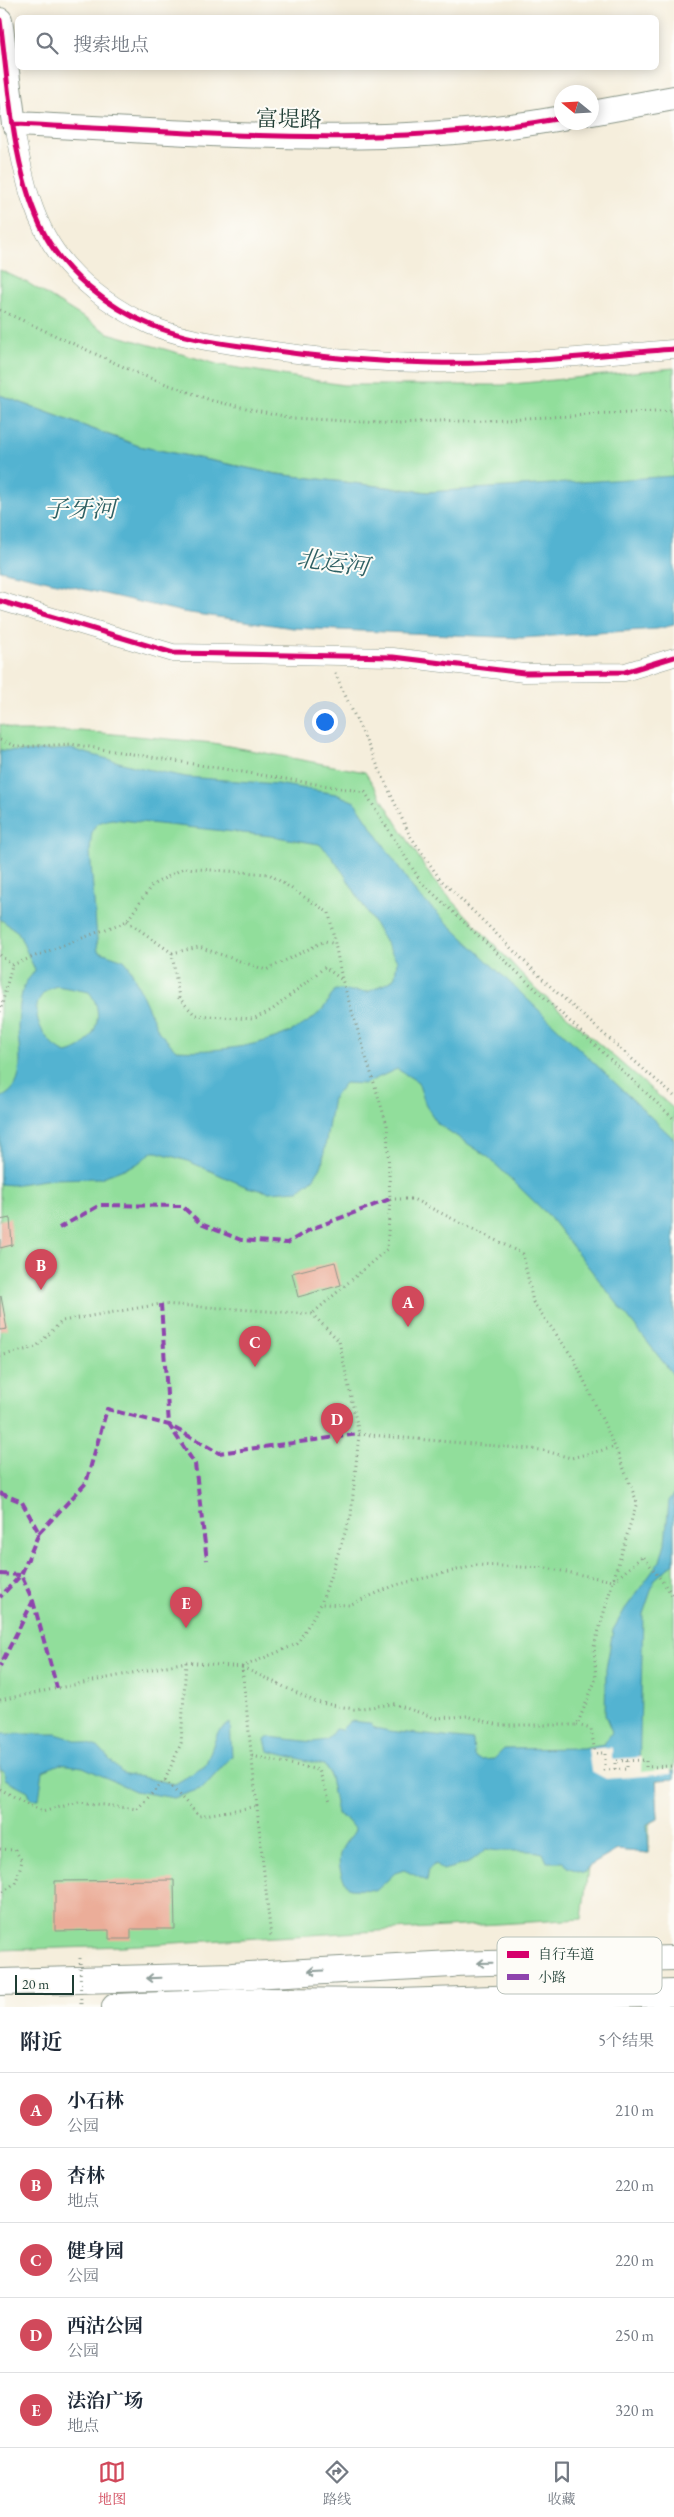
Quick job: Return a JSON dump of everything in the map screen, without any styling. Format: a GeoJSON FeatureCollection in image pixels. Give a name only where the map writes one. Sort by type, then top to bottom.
{"type":"FeatureCollection","features":[{"type":"Feature","properties":{"kind":"main road"},"geometry":{"type":"LineString","coordinates":[[0,1982],[232,1976],[452,1964]]}},
{"type":"Feature","properties":{"kind":"main road"},"geometry":{"type":"LineString","coordinates":[[261,2001],[397,1978],[452,1964]]}},
{"type":"Feature","properties":{"kind":"main road"},"geometry":{"type":"LineString","coordinates":[[115,2007],[261,2001],[399,2002],[643,1994]]}},
{"type":"Feature","properties":{"kind":"street"},"geometry":{"type":"LineString","coordinates":[[0,20],[14,124],[24,176],[45,234],[66,264],[84,283],[114,306],[150,325],[186,337],[258,349],[390,362],[490,362],[674,349]]}},
{"type":"Feature","properties":{"kind":"street"},"geometry":{"type":"LineString","coordinates":[[599,112],[674,98]]}},
{"type":"Feature","properties":{"kind":"street","name":"富堤路"},"geometry":{"type":"LineString","coordinates":[[14,124],[262,135],[339,136],[433,134],[554,119]]}},
{"type":"Feature","properties":{"kind":"street"},"geometry":{"type":"LineString","coordinates":[[0,601],[173,653],[393,657],[524,673],[625,672],[674,657]]}},
{"type":"Feature","properties":{"kind":"street"},"geometry":{"type":"LineString","coordinates":[[452,1964],[497,1963]]}},
{"type":"Feature","properties":{"kind":"path"},"geometry":{"type":"LineString","coordinates":[[0,310],[139,374],[213,401],[293,418],[399,424],[674,410]]}},
{"type":"Feature","properties":{"kind":"path"},"geometry":{"type":"LineString","coordinates":[[326,655],[409,834],[440,879],[553,989],[674,1096]]}},
{"type":"Feature","properties":{"kind":"path"},"geometry":{"type":"LineString","coordinates":[[0,740],[18,747],[71,744],[365,792],[421,882],[674,1118]]}},
{"type":"Feature","properties":{"kind":"path"},"geometry":{"type":"LineString","coordinates":[[12,964],[127,921],[152,885],[184,868],[269,874],[329,912],[342,979],[387,1125],[390,1199],[387,1249],[312,1314]]}},
{"type":"Feature","properties":{"kind":"path"},"geometry":{"type":"LineString","coordinates":[[127,921],[172,954],[179,998],[195,1015],[253,1019],[272,1010],[325,967],[342,979]]}},
{"type":"Feature","properties":{"kind":"path"},"geometry":{"type":"LineString","coordinates":[[172,954],[199,948],[266,970],[325,941],[335,944]]}},
{"type":"Feature","properties":{"kind":"path"},"geometry":{"type":"LineString","coordinates":[[0,954],[12,964]]}},
{"type":"Feature","properties":{"kind":"path"},"geometry":{"type":"LineString","coordinates":[[0,1012],[12,964]]}},
{"type":"Feature","properties":{"kind":"path"},"geometry":{"type":"LineString","coordinates":[[390,1199],[413,1199],[523,1254],[533,1302],[574,1359],[637,1502],[594,1647],[596,1679],[577,1725]]}},
{"type":"Feature","properties":{"kind":"path"},"geometry":{"type":"LineString","coordinates":[[0,1356],[36,1347],[62,1321],[161,1304],[312,1314],[339,1341],[358,1434],[351,1514],[321,1604],[297,1644],[242,1667]]}},
{"type":"Feature","properties":{"kind":"path"},"geometry":{"type":"LineString","coordinates":[[358,1434],[542,1450],[571,1458],[614,1447]]}},
{"type":"Feature","properties":{"kind":"path"},"geometry":{"type":"LineString","coordinates":[[321,1604],[348,1605],[396,1586],[477,1565],[546,1568],[613,1581],[644,1556],[674,1597]]}},
{"type":"Feature","properties":{"kind":"path"},"geometry":{"type":"LineString","coordinates":[[0,1789],[42,1812],[79,1802],[137,1809],[166,1780],[182,1743],[186,1662]]}},
{"type":"Feature","properties":{"kind":"path"},"geometry":{"type":"LineString","coordinates":[[0,1700],[186,1662],[242,1667],[316,1702],[354,1709],[394,1704],[436,1718],[466,1716],[499,1725],[577,1725],[591,1729],[595,1753],[604,1752],[605,1770],[627,1769],[627,1760]]}},
{"type":"Feature","properties":{"kind":"path"},"geometry":{"type":"LineString","coordinates":[[242,1667],[271,1938]]}},
{"type":"Feature","properties":{"kind":"path"},"geometry":{"type":"LineString","coordinates":[[252,1756],[319,1770],[330,1802]]}},
{"type":"Feature","properties":{"kind":"path"},"geometry":{"type":"LineString","coordinates":[[616,1769],[615,1762],[627,1760],[646,1760],[646,1767],[674,1766]]}},
{"type":"Feature","properties":{"kind":"path"},"geometry":{"type":"LineString","coordinates":[[166,1780],[199,1816],[258,1806]]}},
{"type":"Feature","properties":{"kind":"path"},"geometry":{"type":"LineString","coordinates":[[0,1849],[15,1850],[22,1861],[16,1882],[0,1895]]}},
{"type":"Feature","properties":{"kind":"path"},"geometry":{"type":"LineString","coordinates":[[80,1958],[81,2007]]}},
{"type":"Feature","properties":{"kind":"green space"},"geometry":{"type":"Polygon","coordinates":[[[0,270],[28,283],[108,333],[220,365],[343,385],[503,385],[674,368],[674,478],[428,492],[277,474],[139,446],[0,395],[0,270]]]}},
{"type":"Feature","properties":{"kind":"green space"},"geometry":{"type":"Polygon","coordinates":[[[0,724],[17,731],[80,731],[213,743],[365,772],[433,880],[536,989],[674,1109],[674,1779],[656,1780],[658,1819],[649,1824],[649,1853],[617,1850],[588,1867],[582,1919],[123,1946],[0,1950],[0,724]]]}},
{"type":"Feature","properties":{"kind":"water","name":"子牙河"},"geometry":{"type":"Polygon","coordinates":[[[0,395],[139,446],[277,474],[428,492],[674,476],[674,625],[657,629],[522,638],[293,628],[183,612],[0,570],[0,395]]]}},
{"type":"Feature","properties":{"kind":"water"},"geometry":{"type":"Polygon","coordinates":[[[71,749],[137,767],[186,777],[277,784],[336,794],[355,802],[416,893],[674,1139],[674,1376],[547,1214],[488,1157],[438,1124],[426,1106],[418,1082],[397,1069],[364,1084],[345,1083],[333,1098],[322,1165],[313,1179],[299,1190],[269,1192],[247,1187],[188,1161],[157,1152],[152,1152],[137,1164],[100,1178],[52,1179],[12,1185],[0,1184],[0,1098],[9,1092],[19,1076],[18,1025],[20,1003],[24,986],[35,970],[18,932],[0,919],[0,750],[23,752],[71,749]],[[112,819],[96,825],[91,838],[90,851],[98,951],[124,960],[129,966],[159,1032],[176,1050],[194,1051],[234,1048],[273,1038],[292,1031],[308,1022],[322,1010],[335,990],[368,992],[391,981],[395,976],[397,961],[344,874],[328,852],[319,844],[271,836],[112,819]],[[57,986],[46,992],[39,1000],[37,1009],[38,1020],[48,1039],[66,1053],[76,1050],[90,1037],[95,1029],[97,1010],[95,1001],[89,992],[57,986]]]}},
{"type":"Feature","properties":{"kind":"water"},"geometry":{"type":"Polygon","coordinates":[[[674,1494],[674,1563],[655,1579],[643,1614],[639,1775],[674,1771],[674,1779],[656,1780],[658,1819],[647,1824],[649,1853],[617,1850],[588,1867],[584,1873],[567,1867],[564,1862],[547,1862],[543,1853],[486,1849],[469,1863],[443,1870],[435,1864],[429,1869],[427,1881],[404,1870],[395,1873],[377,1890],[350,1889],[340,1869],[339,1858],[344,1845],[355,1830],[348,1821],[337,1814],[329,1772],[324,1765],[268,1751],[265,1740],[269,1737],[313,1742],[327,1740],[335,1729],[341,1730],[350,1721],[370,1723],[375,1728],[389,1731],[473,1740],[474,1756],[481,1760],[494,1759],[504,1749],[583,1748],[604,1744],[612,1732],[605,1715],[606,1669],[613,1630],[625,1609],[660,1561],[665,1543],[669,1501],[674,1494]]]}},
{"type":"Feature","properties":{"kind":"water"},"geometry":{"type":"Polygon","coordinates":[[[230,1723],[232,1756],[203,1788],[174,1798],[135,1791],[83,1767],[60,1764],[43,1771],[39,1799],[31,1799],[28,1791],[5,1779],[4,1771],[0,1770],[0,1734],[56,1734],[98,1747],[122,1773],[175,1784],[205,1766],[218,1732],[230,1723]]]}},
{"type":"Feature","properties":{"kind":"pier"},"geometry":{"type":"Polygon","coordinates":[[[612,1747],[612,1759],[642,1757],[641,1772],[671,1769],[671,1774],[606,1779],[591,1771],[588,1749],[612,1747]]]}},
{"type":"Feature","properties":{"kind":"building"},"geometry":{"type":"Polygon","coordinates":[[[10,1218],[12,1245],[0,1248],[0,1220],[10,1218]]]}},
{"type":"Feature","properties":{"kind":"building"},"geometry":{"type":"Polygon","coordinates":[[[335,1262],[341,1285],[298,1297],[292,1273],[335,1262]]]}},
{"type":"Feature","properties":{"kind":"building"},"geometry":{"type":"Polygon","coordinates":[[[0,1297],[7,1329],[0,1330],[0,1297]]]}},
{"type":"Feature","properties":{"kind":"building"},"geometry":{"type":"Polygon","coordinates":[[[174,1880],[175,1929],[131,1929],[131,1939],[109,1939],[109,1930],[55,1931],[55,1881],[174,1880]]]}},
{"type":"Feature","properties":{"kind":"marked path"},"geometry":{"type":"LineString","coordinates":[[59,1228],[100,1205],[182,1206],[201,1224],[241,1240],[287,1243],[311,1229],[390,1199]]}},
{"type":"Feature","properties":{"kind":"marked path"},"geometry":{"type":"LineString","coordinates":[[161,1304],[169,1425],[195,1464],[207,1560]]}},
{"type":"Feature","properties":{"kind":"marked path"},"geometry":{"type":"LineString","coordinates":[[39,1533],[86,1483],[107,1409],[169,1425],[219,1453],[359,1434]]}},
{"type":"Feature","properties":{"kind":"marked path"},"geometry":{"type":"LineString","coordinates":[[0,1493],[22,1502],[39,1533],[21,1575],[0,1597]]}},
{"type":"Feature","properties":{"kind":"marked path"},"geometry":{"type":"LineString","coordinates":[[0,1574],[21,1575],[33,1601],[0,1666]]}},
{"type":"Feature","properties":{"kind":"marked path"},"geometry":{"type":"LineString","coordinates":[[33,1601],[57,1688]]}},
{"type":"Feature","properties":{"kind":"cycle path"},"geometry":{"type":"LineString","coordinates":[[0,20],[13,129],[18,156],[33,209],[53,248],[76,276],[104,299],[135,318],[176,334],[215,342],[299,354],[389,362],[493,362],[674,349]]}},
{"type":"Feature","properties":{"kind":"cycle path"},"geometry":{"type":"LineString","coordinates":[[14,124],[219,134],[357,137],[426,134],[494,128],[554,119]]}},
{"type":"Feature","properties":{"kind":"cycle path"},"geometry":{"type":"LineString","coordinates":[[0,601],[173,653],[393,657],[524,673],[625,672],[674,657]]}},
{"type":"Feature","properties":{"kind":"place","name":"杏林"},"geometry":{"type":"Point","coordinates":[41,1290]}},
{"type":"Feature","properties":{"kind":"place","name":"小石林"},"geometry":{"type":"Point","coordinates":[408,1327]}},
{"type":"Feature","properties":{"kind":"place","name":"健身园"},"geometry":{"type":"Point","coordinates":[255,1367]}},
{"type":"Feature","properties":{"kind":"place","name":"西沽公园"},"geometry":{"type":"Point","coordinates":[337,1444]}},
{"type":"Feature","properties":{"kind":"place","name":"法治广场"},"geometry":{"type":"Point","coordinates":[186,1628]}},
{"type":"Feature","properties":{"kind":"water label","name":"北运河"},"geometry":{"type":"Point","coordinates":[333,562]}}]}
